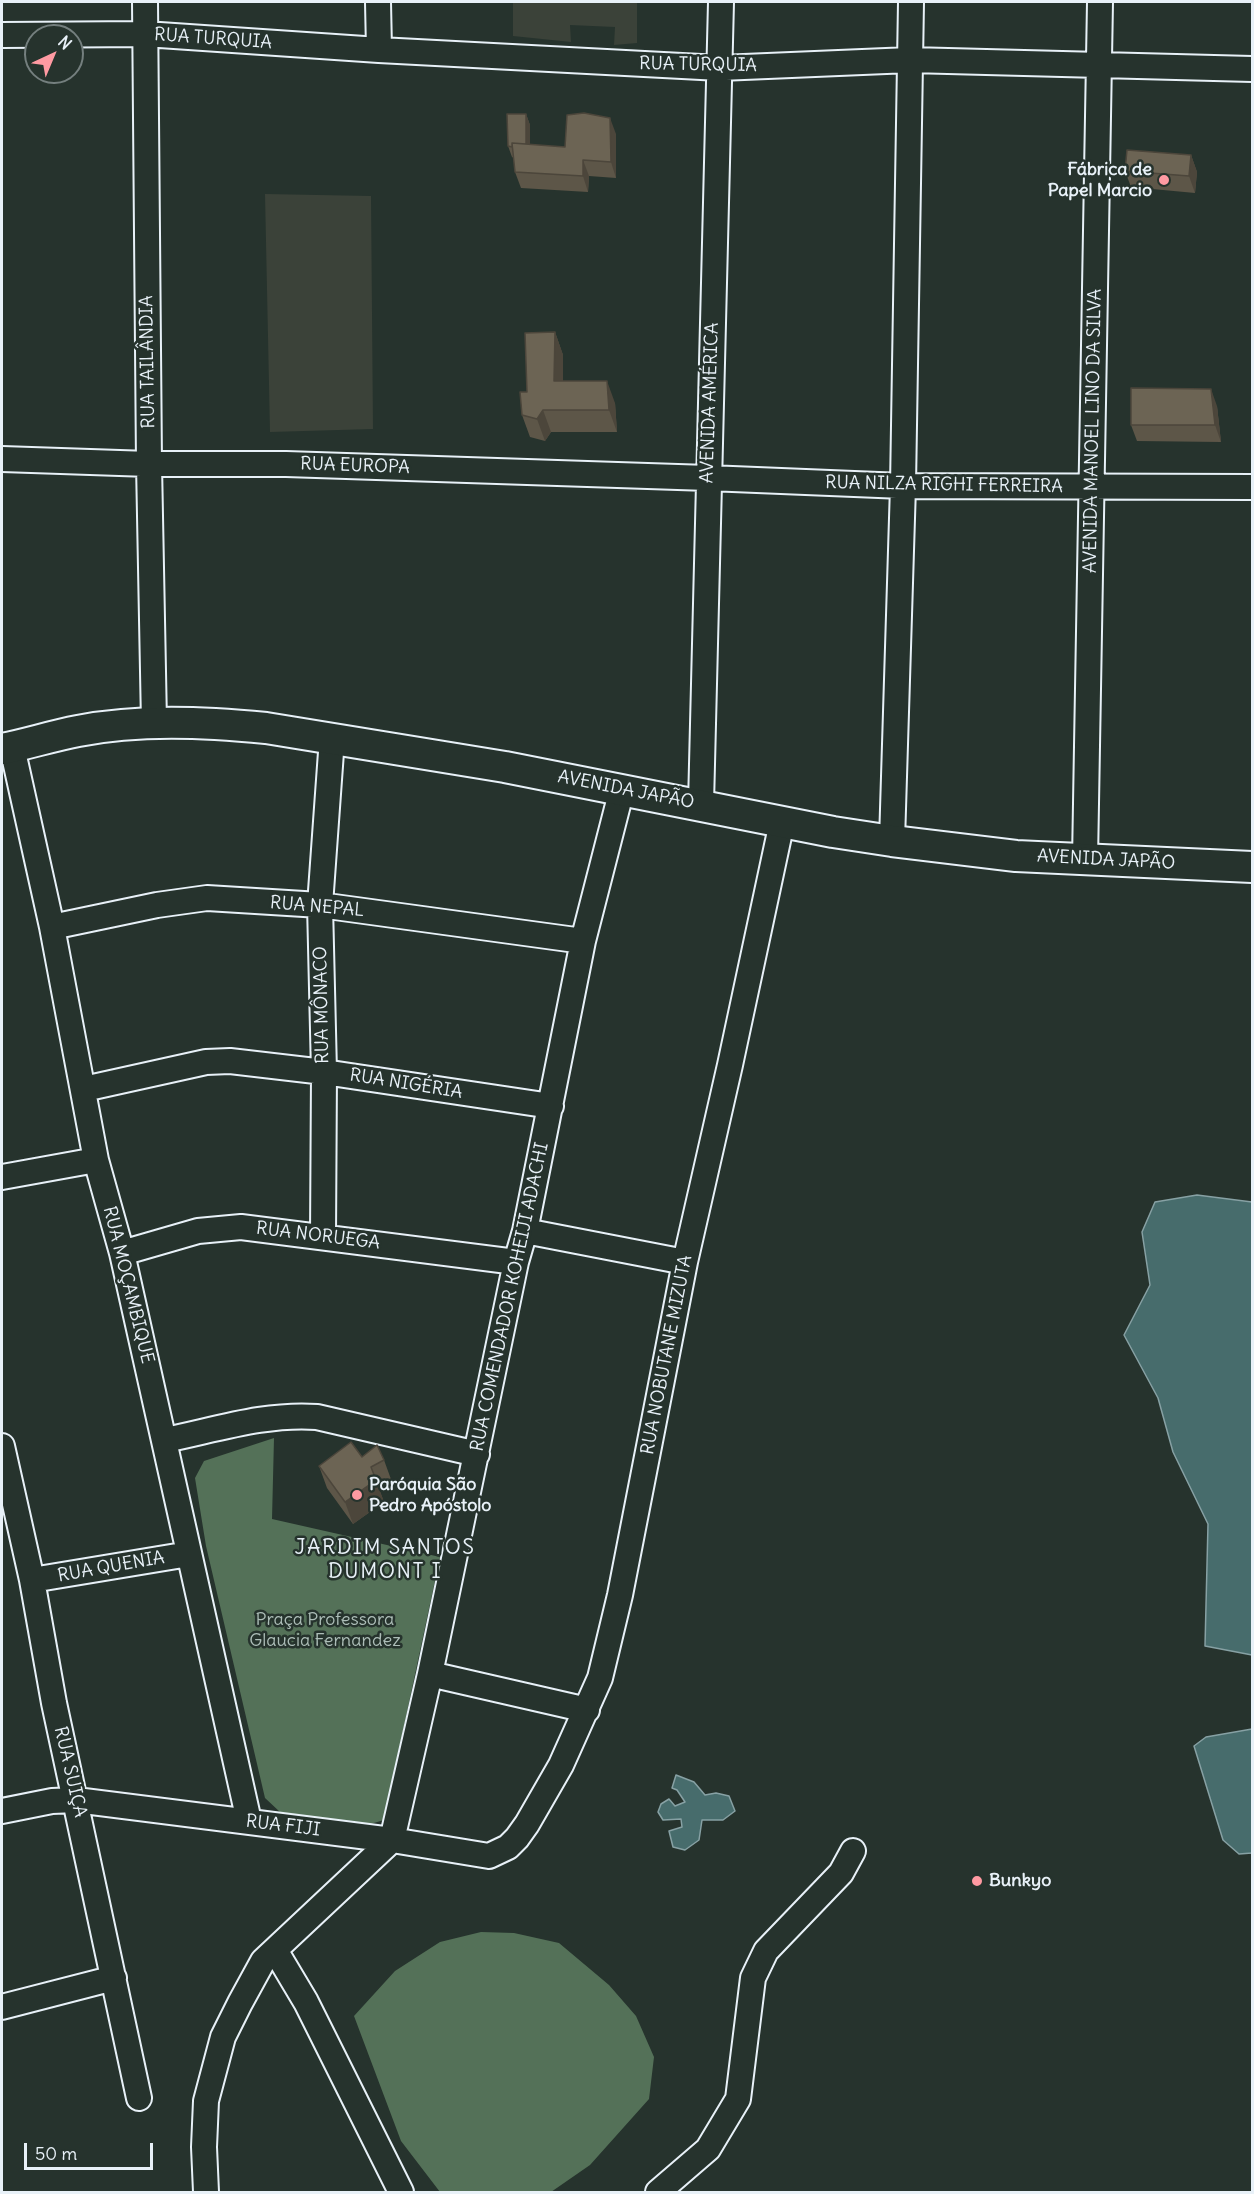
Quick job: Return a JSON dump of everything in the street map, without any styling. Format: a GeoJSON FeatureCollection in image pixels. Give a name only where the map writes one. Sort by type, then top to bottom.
{"type":"FeatureCollection","features":[{"type":"Feature","properties":{"kind":"main road","name":"AVENIDA JAPÃO"},"geometry":{"type":"LineString","coordinates":[[7,748],[79,731],[154,723],[245,726],[505,767],[892,842],[1016,856],[1252,867]]}},
{"type":"Feature","properties":{"kind":"street","name":"RUA TAILÂNDIA"},"geometry":{"type":"LineString","coordinates":[[145,2],[154,723]]}},
{"type":"Feature","properties":{"kind":"street"},"geometry":{"type":"LineString","coordinates":[[378,2],[379,50]]}},
{"type":"Feature","properties":{"kind":"street","name":"AVENIDA AMÉRICA"},"geometry":{"type":"LineString","coordinates":[[701,804],[721,2]]}},
{"type":"Feature","properties":{"kind":"street"},"geometry":{"type":"LineString","coordinates":[[892,842],[903,486],[911,2]]}},
{"type":"Feature","properties":{"kind":"street","name":"AVENIDA MANOEL LINO DA SILVA"},"geometry":{"type":"LineString","coordinates":[[1085,860],[1100,2]]}},
{"type":"Feature","properties":{"kind":"street","name":"RUA TURQUIA"},"geometry":{"type":"LineString","coordinates":[[2,35],[145,34],[379,50],[720,68],[910,60],[1252,69]]}},
{"type":"Feature","properties":{"kind":"street","name":"RUA EUROPA"},"geometry":{"type":"LineString","coordinates":[[2,459],[149,464],[286,464],[708,478]]}},
{"type":"Feature","properties":{"kind":"street","name":"RUA NILZA RIGHI FERREIRA"},"geometry":{"type":"LineString","coordinates":[[708,478],[903,486],[1252,487]]}},
{"type":"Feature","properties":{"kind":"street","name":"RUA MÔNACO"},"geometry":{"type":"LineString","coordinates":[[323,1236],[324,1072],[320,905],[332,738]]}},
{"type":"Feature","properties":{"kind":"street","name":"RUA MOÇAMBIQUE"},"geometry":{"type":"LineString","coordinates":[[7,748],[52,927],[96,1160],[122,1253],[249,1821]]}},
{"type":"Feature","properties":{"kind":"street","name":"RUA COMENDADOR KOHEIJI ADACHI"},"geometry":{"type":"LineString","coordinates":[[392,1840],[430,1674],[516,1262],[525,1231],[583,941],[622,789]]}},
{"type":"Feature","properties":{"kind":"street","name":"RUA NOBUTANE MIZUTA"},"geometry":{"type":"LineString","coordinates":[[489,1856],[508,1847],[527,1824],[561,1765],[600,1678],[620,1594],[686,1262],[782,822]]}},
{"type":"Feature","properties":{"kind":"street","name":"RUA NEPAL"},"geometry":{"type":"LineString","coordinates":[[52,927],[185,900],[207,898],[320,905],[583,941]]}},
{"type":"Feature","properties":{"kind":"street","name":"RUA NIGÉRIA"},"geometry":{"type":"LineString","coordinates":[[84,1089],[206,1062],[230,1061],[324,1072],[551,1106]]}},
{"type":"Feature","properties":{"kind":"street"},"geometry":{"type":"LineString","coordinates":[[2,1177],[96,1160]]}},
{"type":"Feature","properties":{"kind":"street","name":"RUA NORUEGA"},"geometry":{"type":"LineString","coordinates":[[122,1253],[198,1231],[221,1227],[241,1227],[516,1262]]}},
{"type":"Feature","properties":{"kind":"street"},"geometry":{"type":"LineString","coordinates":[[525,1231],[686,1262]]}},
{"type":"Feature","properties":{"kind":"street"},"geometry":{"type":"LineString","coordinates":[[165,1440],[276,1416],[296,1415],[317,1417],[477,1454]]}},
{"type":"Feature","properties":{"kind":"street","name":"RUA SUIÇA"},"geometry":{"type":"LineString","coordinates":[[2,1446],[32,1580],[54,1702],[139,2098]]}},
{"type":"Feature","properties":{"kind":"street","name":"RUA QUENIA"},"geometry":{"type":"LineString","coordinates":[[32,1580],[189,1554]]}},
{"type":"Feature","properties":{"kind":"street"},"geometry":{"type":"LineString","coordinates":[[430,1674],[587,1710]]}},
{"type":"Feature","properties":{"kind":"street","name":"RUA FIJI"},"geometry":{"type":"LineString","coordinates":[[2,1811],[52,1801],[76,1800],[392,1840],[489,1856]]}},
{"type":"Feature","properties":{"kind":"street"},"geometry":{"type":"LineString","coordinates":[[206,2193],[204,2147],[206,2101],[223,2037],[240,2003],[263,1961],[392,1840]]}},
{"type":"Feature","properties":{"kind":"street"},"geometry":{"type":"LineString","coordinates":[[658,2193],[708,2150],[738,2099],[753,1978],[766,1951],[841,1873],[853,1851]]}},
{"type":"Feature","properties":{"kind":"street"},"geometry":{"type":"LineString","coordinates":[[275,1950],[306,2002],[401,2193]]}},
{"type":"Feature","properties":{"kind":"street"},"geometry":{"type":"LineString","coordinates":[[2,2007],[114,1978]]}},
{"type":"Feature","properties":{"kind":"shaded area"},"geometry":{"type":"Polygon","coordinates":[[[513,2],[637,2],[637,43],[614,45],[615,27],[570,25],[571,42],[513,36],[513,2]]]}},
{"type":"Feature","properties":{"kind":"shaded area"},"geometry":{"type":"Polygon","coordinates":[[[265,194],[371,196],[373,429],[270,432],[265,194]]]}},
{"type":"Feature","properties":{"kind":"green space","name":"Praça Professora Glaucia Fernandez"},"geometry":{"type":"Polygon","coordinates":[[[274,1438],[272,1519],[440,1557],[384,1820],[367,1825],[280,1812],[265,1798],[206,1546],[195,1478],[204,1461],[274,1438]]]}},
{"type":"Feature","properties":{"kind":"green space"},"geometry":{"type":"Polygon","coordinates":[[[481,1932],[514,1933],[559,1943],[609,1985],[636,2016],[654,2057],[649,2099],[590,2165],[551,2192],[440,2192],[401,2141],[354,2016],[395,1971],[440,1942],[481,1932]]]}},
{"type":"Feature","properties":{"kind":"water"},"geometry":{"type":"Polygon","coordinates":[[[1197,1195],[1252,1202],[1252,1655],[1205,1646],[1208,1524],[1173,1452],[1158,1398],[1124,1335],[1150,1285],[1142,1232],[1155,1202],[1197,1195]]]}},
{"type":"Feature","properties":{"kind":"water"},"geometry":{"type":"Polygon","coordinates":[[[1252,1729],[1252,1853],[1239,1854],[1223,1840],[1194,1746],[1206,1737],[1252,1729]]]}},
{"type":"Feature","properties":{"kind":"water"},"geometry":{"type":"Polygon","coordinates":[[[676,1775],[694,1782],[705,1795],[716,1793],[729,1796],[735,1811],[723,1820],[702,1820],[699,1840],[685,1850],[673,1847],[669,1831],[682,1827],[681,1819],[663,1820],[658,1812],[661,1804],[669,1799],[675,1806],[685,1802],[677,1790],[672,1788],[676,1775]]]}},
{"type":"Feature","properties":{"kind":"building"},"geometry":{"type":"Polygon","coordinates":[[[584,113],[610,118],[611,162],[583,160],[583,176],[515,172],[512,143],[565,147],[567,115],[584,113]]]}},
{"type":"Feature","properties":{"kind":"building"},"geometry":{"type":"Polygon","coordinates":[[[507,114],[526,114],[526,144],[512,143],[512,147],[508,146],[507,114]]]}},
{"type":"Feature","properties":{"kind":"building"},"geometry":{"type":"Polygon","coordinates":[[[1127,150],[1191,155],[1189,176],[1125,171],[1127,150]]]}},
{"type":"Feature","properties":{"kind":"building"},"geometry":{"type":"Polygon","coordinates":[[[555,332],[554,381],[607,381],[609,410],[543,410],[537,419],[522,415],[520,392],[527,392],[525,333],[555,332]]]}},
{"type":"Feature","properties":{"kind":"building"},"geometry":{"type":"Polygon","coordinates":[[[1131,388],[1211,389],[1215,425],[1131,425],[1131,388]]]}},
{"type":"Feature","properties":{"kind":"building"},"geometry":{"type":"Polygon","coordinates":[[[351,1442],[362,1457],[377,1445],[384,1460],[371,1467],[376,1480],[345,1502],[319,1466],[351,1442]]]}},
{"type":"Feature","properties":{"kind":"place","name":"Fábrica de Papel Marcio"},"geometry":{"type":"Point","coordinates":[1164,180]}},
{"type":"Feature","properties":{"kind":"place","name":"Paróquia São Pedro Apóstolo"},"geometry":{"type":"Point","coordinates":[357,1495]}},
{"type":"Feature","properties":{"kind":"place","name":"Bunkyo"},"geometry":{"type":"Point","coordinates":[977,1881]}},
{"type":"Feature","properties":{"kind":"district","name":"JARDIM SANTOS DUMONT I"},"geometry":{"type":"Point","coordinates":[385,1560]}}]}
